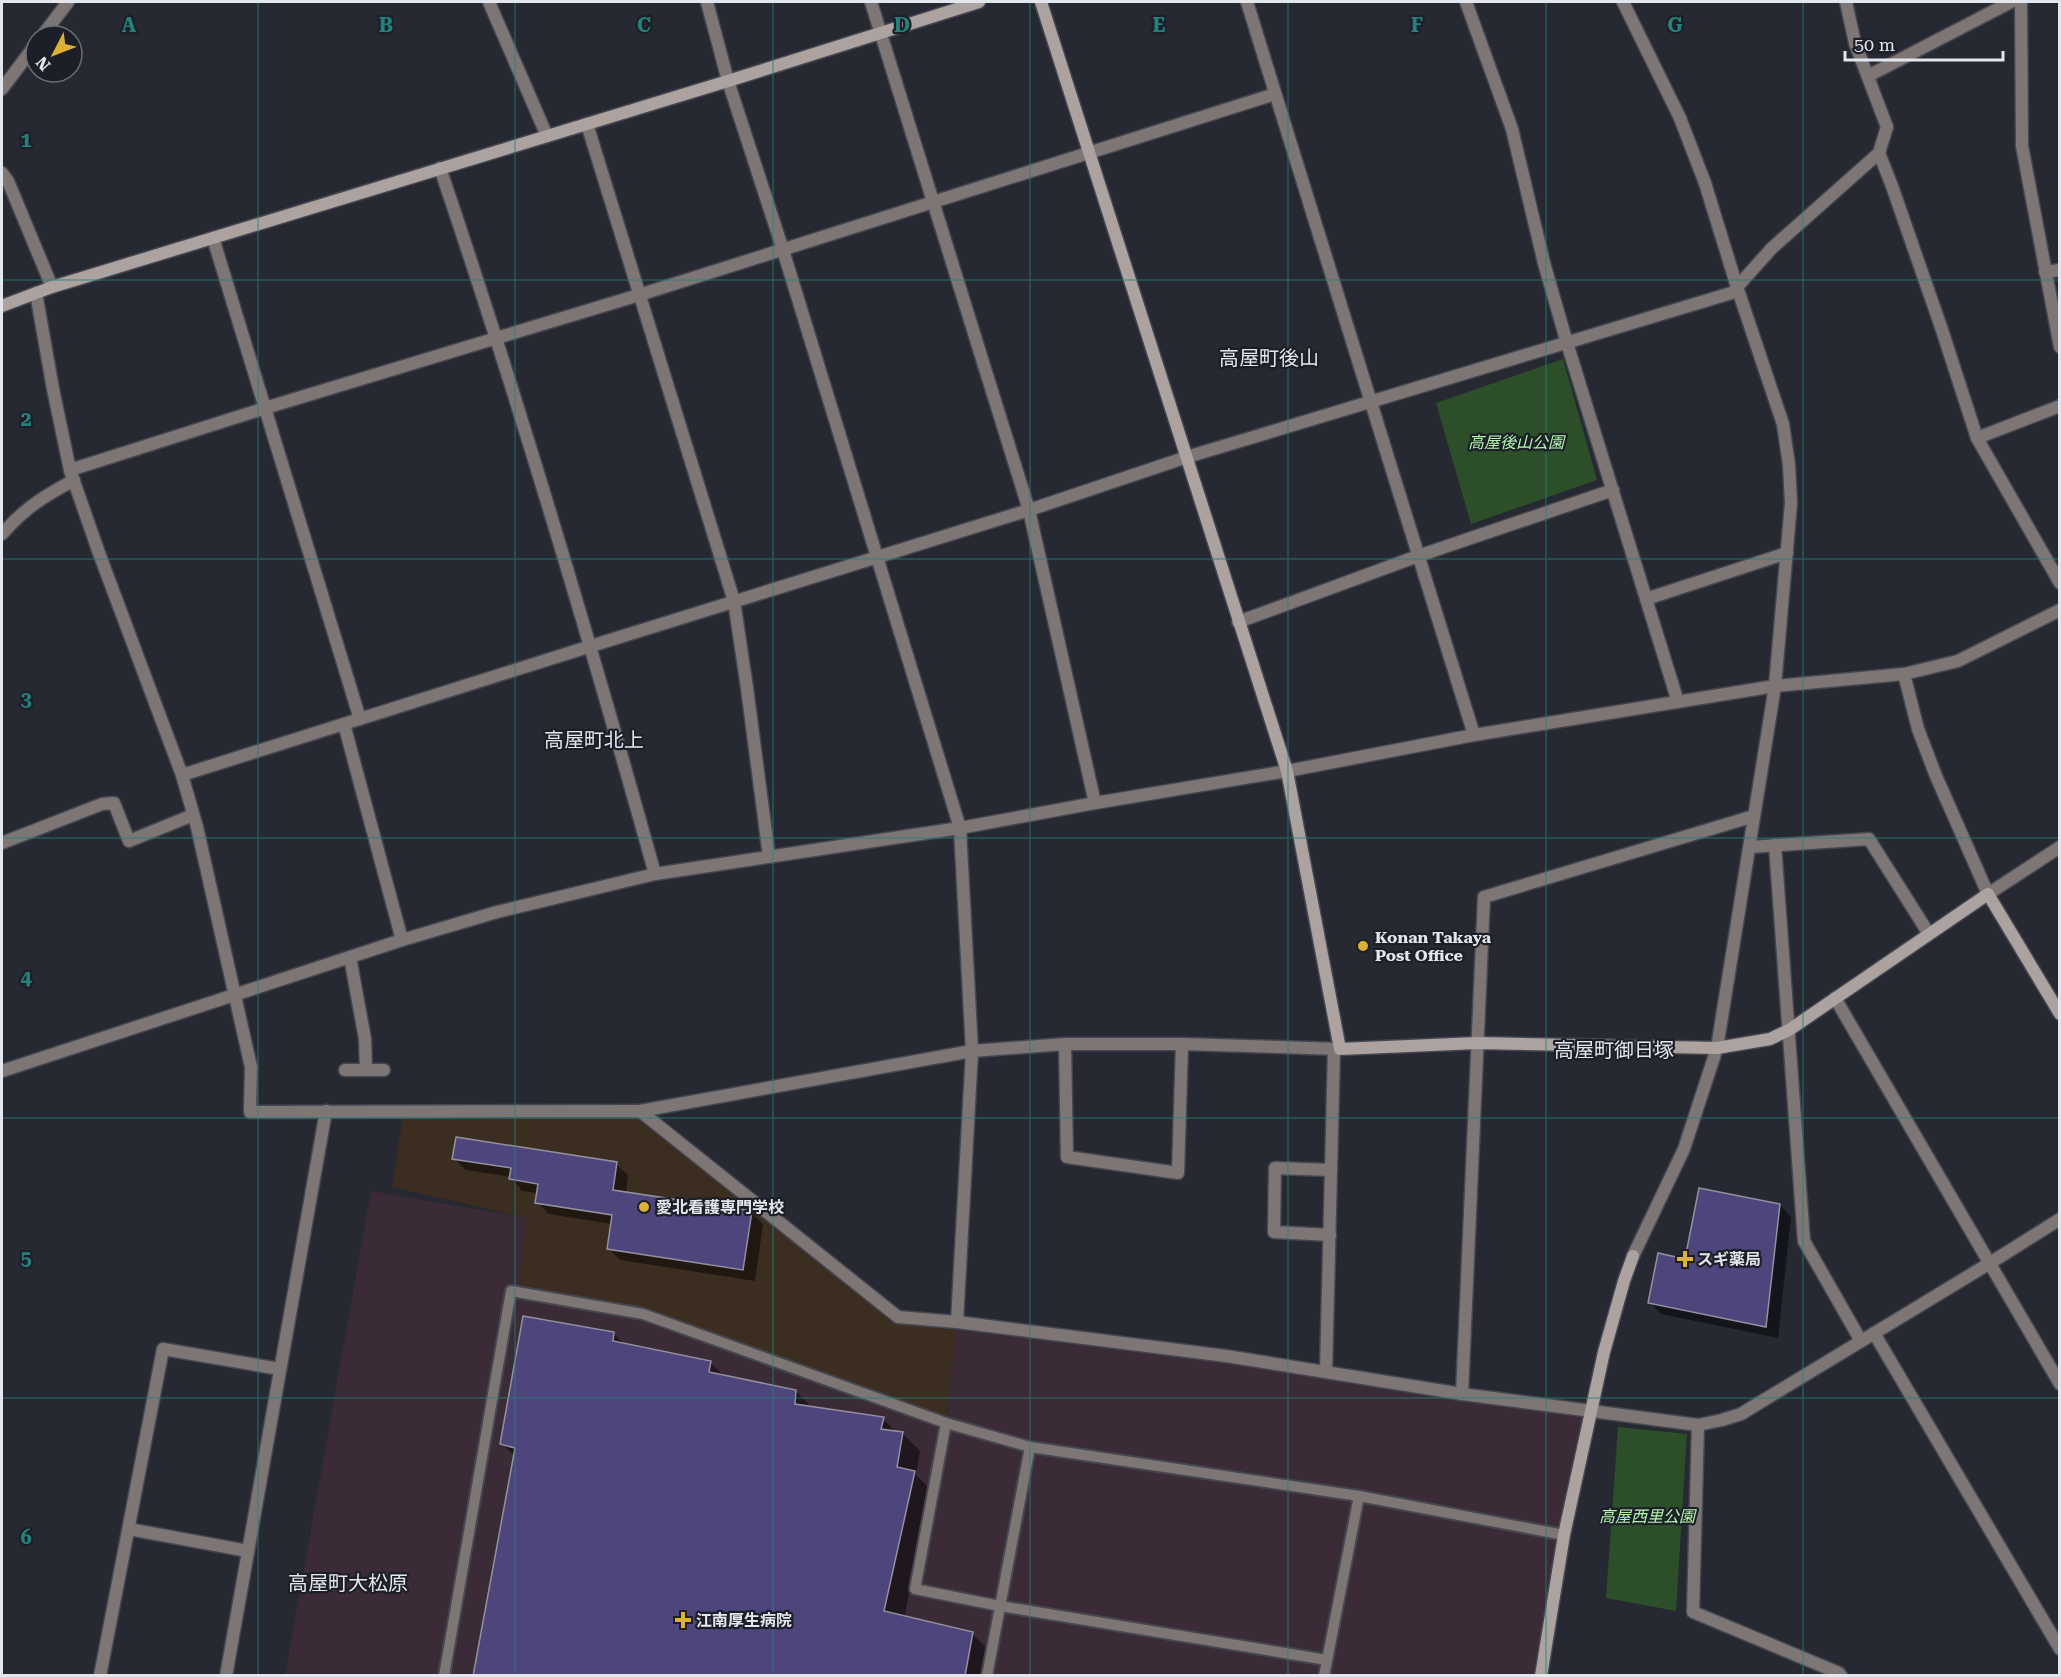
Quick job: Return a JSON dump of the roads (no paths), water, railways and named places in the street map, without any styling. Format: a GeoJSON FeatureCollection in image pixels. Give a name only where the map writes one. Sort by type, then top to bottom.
{"type":"FeatureCollection","features":[{"type":"Feature","properties":{"kind":"street"},"geometry":{"type":"LineString","coordinates":[[51,24],[68,2]]}},
{"type":"Feature","properties":{"kind":"street"},"geometry":{"type":"LineString","coordinates":[[489,2],[547,136]]}},
{"type":"Feature","properties":{"kind":"street"},"geometry":{"type":"LineString","coordinates":[[707,2],[729,81],[960,828],[972,1051],[957,1322]]}},
{"type":"Feature","properties":{"kind":"street"},"geometry":{"type":"LineString","coordinates":[[871,2],[1029,510],[1095,803]]}},
{"type":"Feature","properties":{"kind":"street"},"geometry":{"type":"LineString","coordinates":[[2,306],[52,287],[729,81],[979,2]]}},
{"type":"Feature","properties":{"kind":"street"},"geometry":{"type":"LineString","coordinates":[[1041,2],[1287,771],[1337,1049],[1331,1170],[1326,1372]]}},
{"type":"Feature","properties":{"kind":"street"},"geometry":{"type":"LineString","coordinates":[[1247,2],[1474,735]]}},
{"type":"Feature","properties":{"kind":"street"},"geometry":{"type":"LineString","coordinates":[[1466,2],[1512,129],[1567,343],[1678,702]]}},
{"type":"Feature","properties":{"kind":"street"},"geometry":{"type":"LineString","coordinates":[[1541,1676],[1564,1535],[1604,1352],[1623,1281],[1632,1256],[1684,1149],[1717,1048],[1775,686],[1791,503],[1789,465],[1783,424],[1705,183],[1680,118],[1623,2]]}},
{"type":"Feature","properties":{"kind":"street"},"geometry":{"type":"LineString","coordinates":[[182,775],[734,601],[878,558],[1187,457],[1738,289],[1772,248],[1879,153],[1887,127],[1855,43],[1846,2]]}},
{"type":"Feature","properties":{"kind":"street"},"geometry":{"type":"LineString","coordinates":[[1868,76],[2011,2]]}},
{"type":"Feature","properties":{"kind":"street"},"geometry":{"type":"LineString","coordinates":[[2021,2],[2022,146],[2060,347]]}},
{"type":"Feature","properties":{"kind":"street"},"geometry":{"type":"LineString","coordinates":[[2,90],[24,60]]}},
{"type":"Feature","properties":{"kind":"street"},"geometry":{"type":"LineString","coordinates":[[2,534],[17,517],[72,475],[265,408],[639,295],[1275,94]]}},
{"type":"Feature","properties":{"kind":"street"},"geometry":{"type":"LineString","coordinates":[[587,124],[734,601],[769,856]]}},
{"type":"Feature","properties":{"kind":"street"},"geometry":{"type":"LineString","coordinates":[[1879,153],[1942,330],[1977,438],[2060,583]]}},
{"type":"Feature","properties":{"kind":"street"},"geometry":{"type":"LineString","coordinates":[[440,168],[497,337],[591,646],[655,874]]}},
{"type":"Feature","properties":{"kind":"street"},"geometry":{"type":"LineString","coordinates":[[2,173],[8,181],[52,287]]}},
{"type":"Feature","properties":{"kind":"street"},"geometry":{"type":"LineString","coordinates":[[213,237],[360,719]]}},
{"type":"Feature","properties":{"kind":"street"},"geometry":{"type":"LineString","coordinates":[[2045,272],[2060,270]]}},
{"type":"Feature","properties":{"kind":"street"},"geometry":{"type":"LineString","coordinates":[[36,293],[53,389],[72,475],[182,775],[193,815],[251,1067],[249,1112],[640,1111],[972,1051],[1065,1044],[1182,1044],[1337,1049],[1476,1043],[1717,1048],[1770,1039],[1789,1030],[2060,847]]}},
{"type":"Feature","properties":{"kind":"street"},"geometry":{"type":"LineString","coordinates":[[1977,438],[2060,406]]}},
{"type":"Feature","properties":{"kind":"street"},"geometry":{"type":"LineString","coordinates":[[1238,622],[1418,556],[1613,490]]}},
{"type":"Feature","properties":{"kind":"street"},"geometry":{"type":"LineString","coordinates":[[1646,598],[1787,553]]}},
{"type":"Feature","properties":{"kind":"street"},"geometry":{"type":"LineString","coordinates":[[2,1071],[402,940],[497,912],[655,874],[960,828],[1287,771],[1474,735],[1775,686],[1904,674],[1958,661],[2060,610]]}},
{"type":"Feature","properties":{"kind":"street"},"geometry":{"type":"LineString","coordinates":[[1904,674],[1922,739],[1988,894],[2060,1014]]}},
{"type":"Feature","properties":{"kind":"street"},"geometry":{"type":"LineString","coordinates":[[344,724],[402,940]]}},
{"type":"Feature","properties":{"kind":"street"},"geometry":{"type":"LineString","coordinates":[[2,843],[102,804],[114,803],[129,841],[193,815]]}},
{"type":"Feature","properties":{"kind":"street"},"geometry":{"type":"LineString","coordinates":[[1462,1394],[1484,897],[1754,816]]}},
{"type":"Feature","properties":{"kind":"street"},"geometry":{"type":"LineString","coordinates":[[1750,847],[1869,839],[1929,934]]}},
{"type":"Feature","properties":{"kind":"street"},"geometry":{"type":"LineString","coordinates":[[1775,845],[1804,1241],[1862,1341]]}},
{"type":"Feature","properties":{"kind":"street"},"geometry":{"type":"LineString","coordinates":[[350,957],[364,1039],[366,1070]]}},
{"type":"Feature","properties":{"kind":"street"},"geometry":{"type":"LineString","coordinates":[[1835,998],[2060,1384]]}},
{"type":"Feature","properties":{"kind":"street"},"geometry":{"type":"LineString","coordinates":[[1065,1044],[1067,1157],[1178,1173],[1182,1044]]}},
{"type":"Feature","properties":{"kind":"street"},"geometry":{"type":"LineString","coordinates":[[345,1070],[384,1070]]}},
{"type":"Feature","properties":{"kind":"street"},"geometry":{"type":"LineString","coordinates":[[226,1676],[326,1111]]}},
{"type":"Feature","properties":{"kind":"street"},"geometry":{"type":"LineString","coordinates":[[640,1111],[898,1317],[957,1322],[1226,1356],[1462,1394],[1698,1425],[1741,1414],[2060,1219]]}},
{"type":"Feature","properties":{"kind":"street"},"geometry":{"type":"LineString","coordinates":[[1330,1235],[1274,1232],[1275,1168],[1331,1170]]}},
{"type":"Feature","properties":{"kind":"street"},"geometry":{"type":"LineString","coordinates":[[1874,1334],[2060,1649]]}},
{"type":"Feature","properties":{"kind":"street"},"geometry":{"type":"LineString","coordinates":[[100,1676],[163,1349],[280,1369]]}},
{"type":"Feature","properties":{"kind":"street"},"geometry":{"type":"LineString","coordinates":[[1698,1425],[1693,1612],[1839,1673],[1840,1676]]}},
{"type":"Feature","properties":{"kind":"street"},"geometry":{"type":"LineString","coordinates":[[129,1529],[248,1551]]}},
{"type":"Feature","properties":{"kind":"lane"},"geometry":{"type":"LineString","coordinates":[[444,1676],[511,1291],[643,1314],[946,1423],[1030,1447],[1359,1496],[1564,1535]]}},
{"type":"Feature","properties":{"kind":"lane"},"geometry":{"type":"LineString","coordinates":[[946,1423],[915,1589],[1000,1606],[1327,1660]]}},
{"type":"Feature","properties":{"kind":"lane"},"geometry":{"type":"LineString","coordinates":[[987,1676],[1030,1447]]}},
{"type":"Feature","properties":{"kind":"lane"},"geometry":{"type":"LineString","coordinates":[[1324,1676],[1359,1496]]}},
{"type":"Feature","properties":{"kind":"place","name":"Konan Takaya Post Office"},"geometry":{"type":"Point","coordinates":[1363,946]}},
{"type":"Feature","properties":{"kind":"place","name":"愛北看護専門学校"},"geometry":{"type":"Point","coordinates":[644,1207]}},
{"type":"Feature","properties":{"kind":"place","name":"スギ薬局"},"geometry":{"type":"Point","coordinates":[1685,1259]}},
{"type":"Feature","properties":{"kind":"place","name":"江南厚生病院"},"geometry":{"type":"Point","coordinates":[683,1620]}},
{"type":"Feature","properties":{"kind":"district","name":"高屋町後山"},"geometry":{"type":"Point","coordinates":[1269,358]}},
{"type":"Feature","properties":{"kind":"district","name":"高屋町北上"},"geometry":{"type":"Point","coordinates":[594,740]}},
{"type":"Feature","properties":{"kind":"district","name":"高屋町御日塚"},"geometry":{"type":"Point","coordinates":[1614,1050]}},
{"type":"Feature","properties":{"kind":"district","name":"高屋町大松原"},"geometry":{"type":"Point","coordinates":[348,1583]}},
{"type":"Feature","properties":{"kind":"park label","name":"高屋後山公園"},"geometry":{"type":"Point","coordinates":[1516,442]}},
{"type":"Feature","properties":{"kind":"park label","name":"高屋西里公園"},"geometry":{"type":"Point","coordinates":[1647,1516]}}]}
